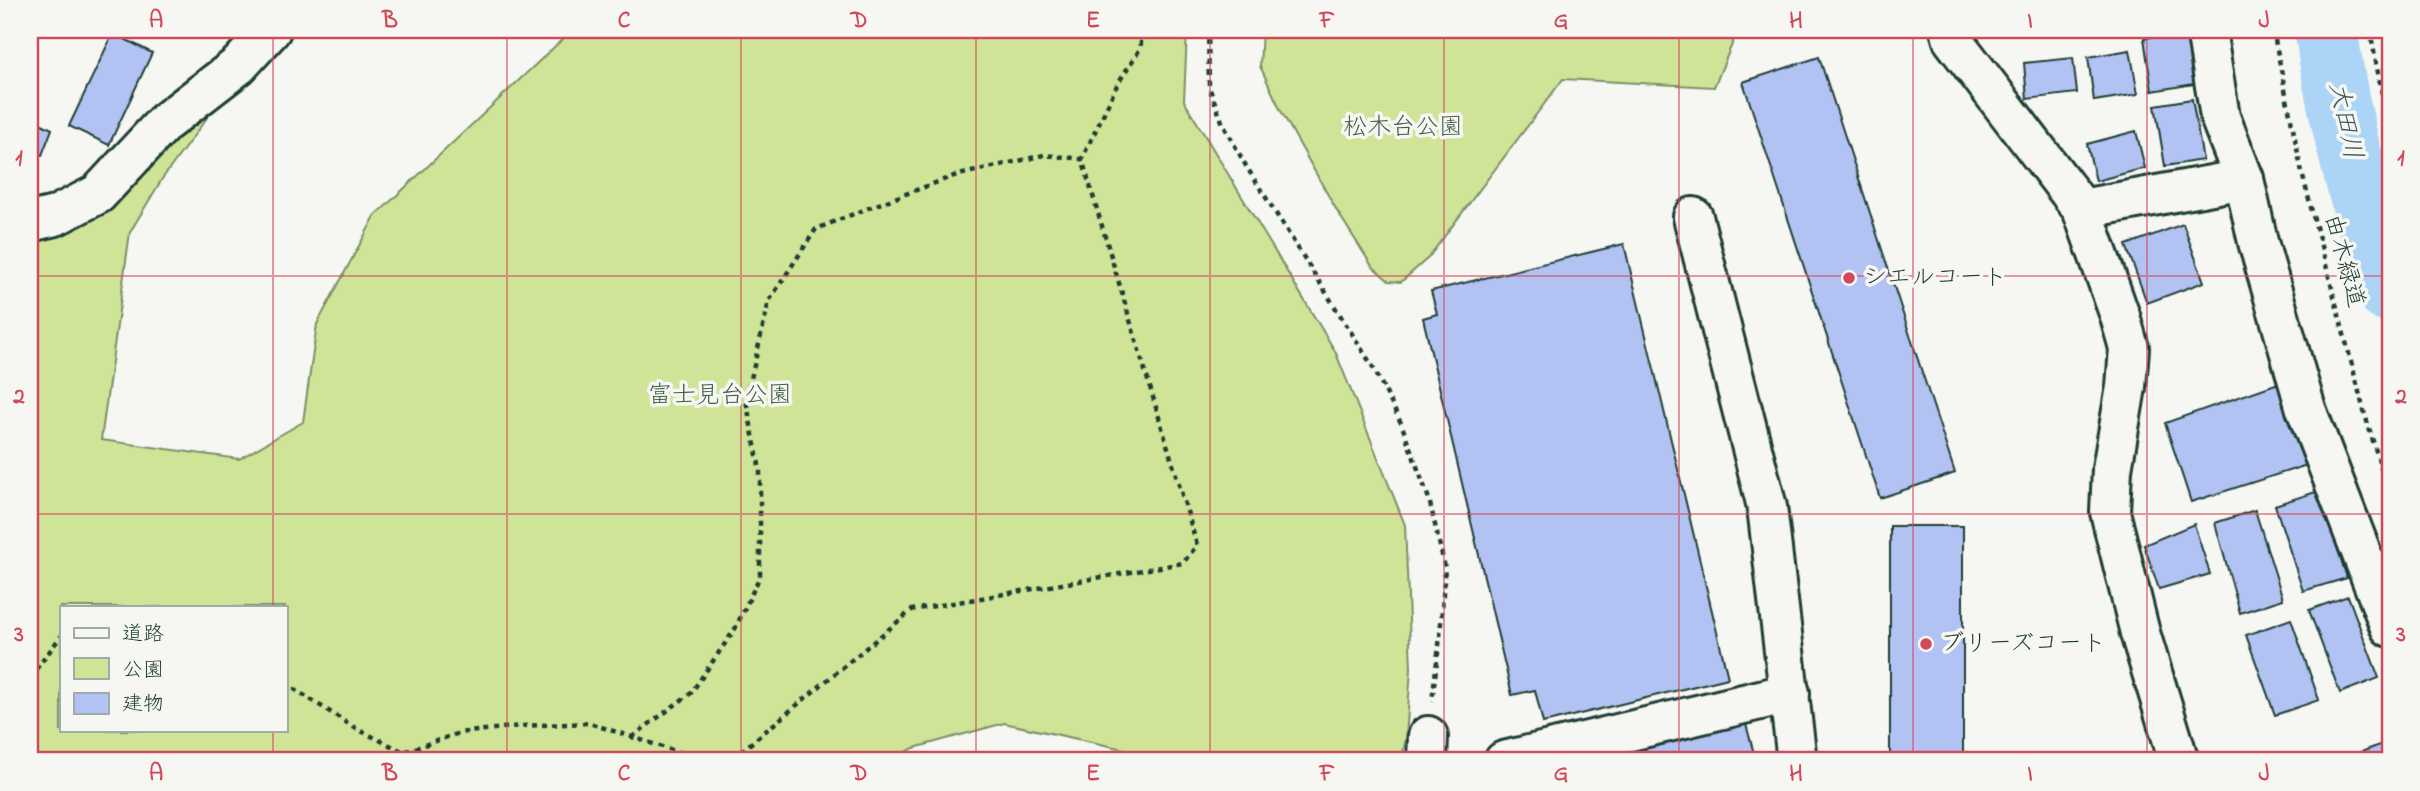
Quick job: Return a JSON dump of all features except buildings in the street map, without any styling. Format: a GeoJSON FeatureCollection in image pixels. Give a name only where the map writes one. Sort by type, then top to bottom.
{"type":"FeatureCollection","features":[{"type":"Feature","properties":{"kind":"street"},"geometry":{"type":"LineString","coordinates":[[30,222],[55,216],[98,194],[164,123],[240,65],[271,30]]}},
{"type":"Feature","properties":{"kind":"street"},"geometry":{"type":"LineString","coordinates":[[1950,30],[1952,40],[2082,209],[2129,348],[2126,387],[2112,469],[2110,512],[2140,633],[2179,761]]}},
{"type":"Feature","properties":{"kind":"street"},"geometry":{"type":"LineString","coordinates":[[2206,30],[2220,117],[2244,179],[2258,242],[2306,410],[2390,627]]}},
{"type":"Feature","properties":{"kind":"street"},"geometry":{"type":"LineString","coordinates":[[2082,209],[2244,179]]}},
{"type":"Feature","properties":{"kind":"street"},"geometry":{"type":"LineString","coordinates":[[1693,217],[1766,507],[1797,761]]}},
{"type":"Feature","properties":{"kind":"street"},"geometry":{"type":"LineString","coordinates":[[1504,761],[1790,693]]}},
{"type":"Feature","properties":{"kind":"path"},"geometry":{"type":"LineString","coordinates":[[713,761],[739,753],[912,610],[1182,563],[1197,545],[1082,159],[1118,83],[1140,49],[1143,30]]}},
{"type":"Feature","properties":{"kind":"path"},"geometry":{"type":"LineString","coordinates":[[1208,30],[1209,87],[1223,124],[1246,166],[1373,367],[1401,423],[1429,499],[1445,568],[1428,749]]}},
{"type":"Feature","properties":{"kind":"path","name":"由木緑道"},"geometry":{"type":"LineString","coordinates":[[2273,30],[2302,173],[2364,411],[2390,498]]}},
{"type":"Feature","properties":{"kind":"path"},"geometry":{"type":"LineString","coordinates":[[2371,30],[2390,137]]}},
{"type":"Feature","properties":{"kind":"path"},"geometry":{"type":"LineString","coordinates":[[632,737],[691,694],[735,629],[760,576],[760,470],[746,400],[769,301],[816,229],[954,176],[1044,155],[1082,159]]}},
{"type":"Feature","properties":{"kind":"path"},"geometry":{"type":"LineString","coordinates":[[30,677],[60,637]]}},
{"type":"Feature","properties":{"kind":"path"},"geometry":{"type":"LineString","coordinates":[[287,684],[355,728],[404,752]]}},
{"type":"Feature","properties":{"kind":"path"},"geometry":{"type":"LineString","coordinates":[[388,761],[404,752],[459,733],[520,726],[589,723],[706,761]]}},
{"type":"Feature","properties":{"kind":"green space","name":"富士見台公園"},"geometry":{"type":"Polygon","coordinates":[[[569,30],[1187,30],[1184,101],[1335,351],[1405,525],[1411,668],[1406,738],[1401,761],[1171,761],[1004,723],[914,748],[888,761],[30,761],[30,223],[231,85],[162,179],[130,232],[101,440],[239,459],[303,422],[317,324],[375,216],[567,35],[569,30]]]}},
{"type":"Feature","properties":{"kind":"green space","name":"松木台公園"},"geometry":{"type":"Polygon","coordinates":[[[1262,30],[1738,30],[1714,87],[1563,79],[1428,258],[1401,282],[1389,281],[1372,266],[1337,211],[1281,111],[1260,66],[1262,30]]]}},
{"type":"Feature","properties":{"kind":"waterway","name":"大田川"},"geometry":{"type":"LineString","coordinates":[[2326,30],[2337,97],[2352,162],[2390,292]]}},
{"type":"Feature","properties":{"kind":"place","name":"シエルコート"},"geometry":{"type":"Point","coordinates":[1849,278]}},
{"type":"Feature","properties":{"kind":"place","name":"ブリーズコート"},"geometry":{"type":"Point","coordinates":[1926,644]}}]}
